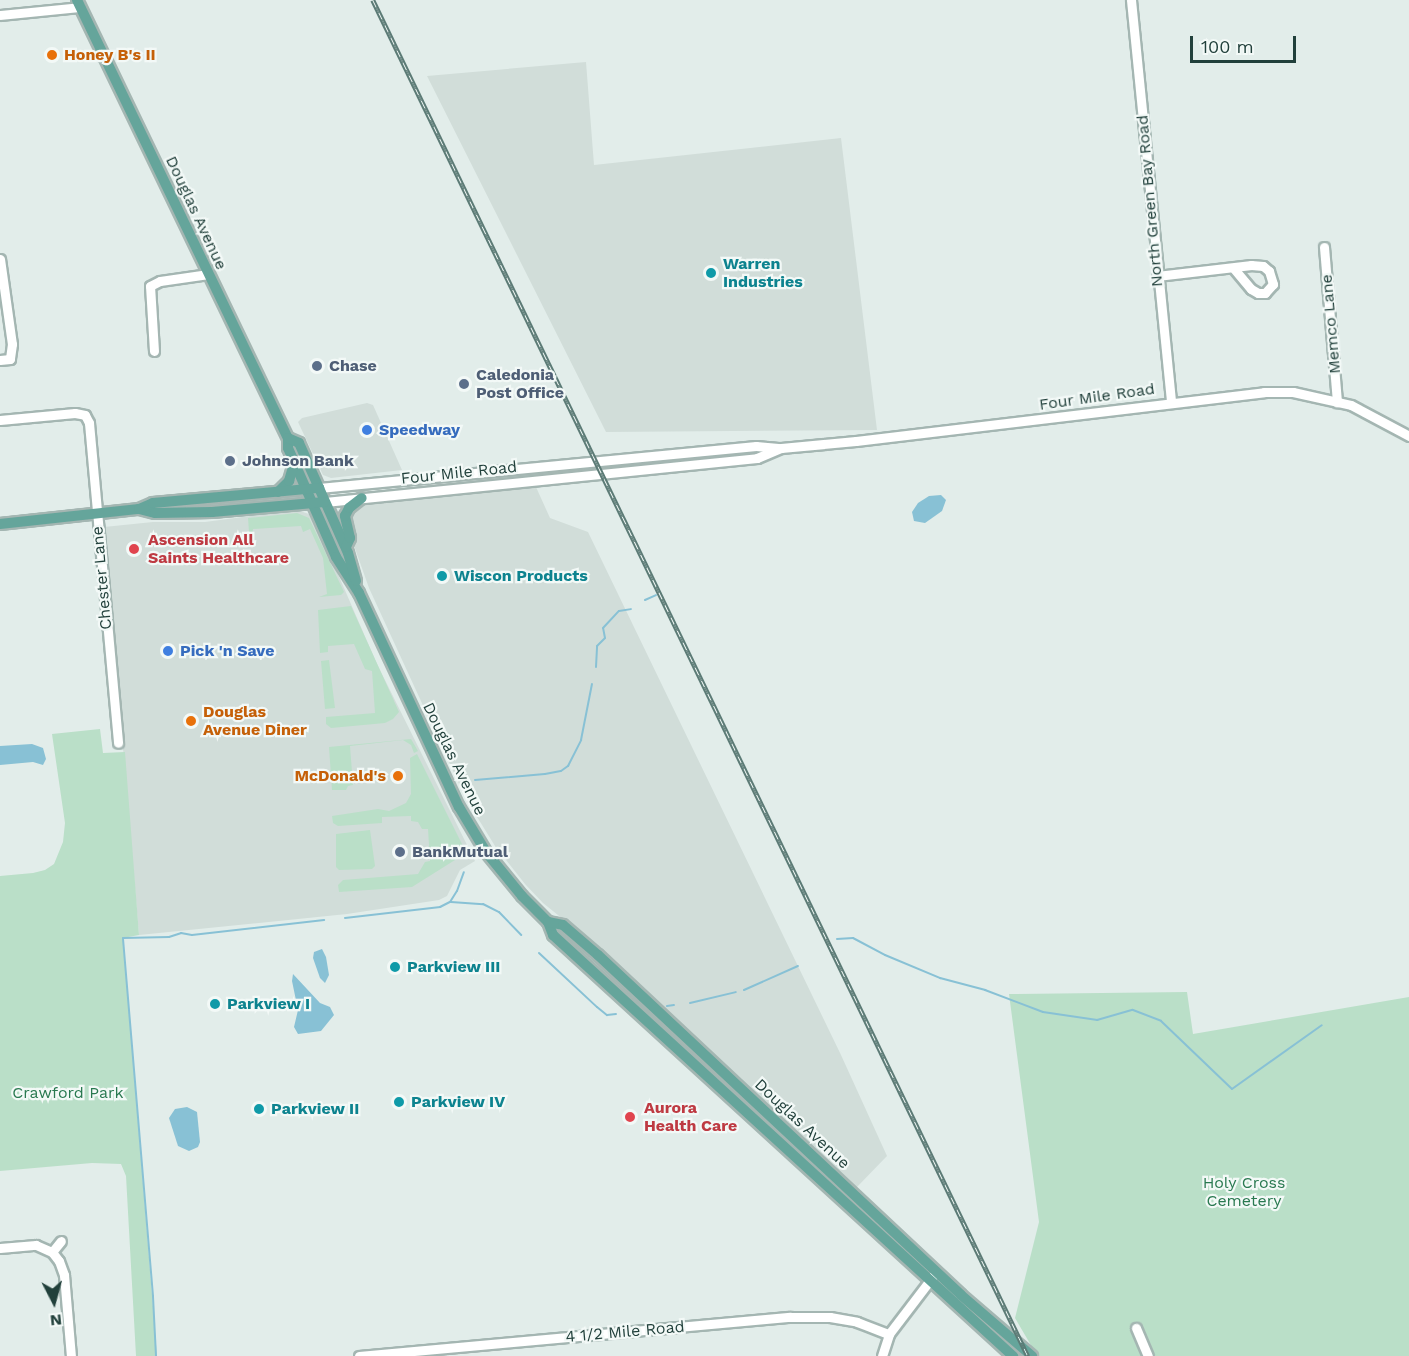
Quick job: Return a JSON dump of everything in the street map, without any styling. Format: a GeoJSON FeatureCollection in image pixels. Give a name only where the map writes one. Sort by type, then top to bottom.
{"type":"FeatureCollection","features":[{"type":"Feature","properties":{"kind":"main road","name":"Douglas Avenue"},"geometry":{"type":"LineString","coordinates":[[79,4],[288,438],[288,448],[294,463],[336,557],[359,593],[471,830],[503,875],[548,922],[553,935],[1012,1356]]}},
{"type":"Feature","properties":{"kind":"main road","name":"Douglas Avenue"},"geometry":{"type":"LineString","coordinates":[[288,438],[299,443],[346,547],[359,593]]}},
{"type":"Feature","properties":{"kind":"main road"},"geometry":{"type":"LineString","coordinates":[[278,492],[289,481],[294,463]]}},
{"type":"Feature","properties":{"kind":"main road","name":"Four Mile Road"},"geometry":{"type":"LineString","coordinates":[[0,524],[139,509],[153,503],[319,488]]}},
{"type":"Feature","properties":{"kind":"main road"},"geometry":{"type":"LineString","coordinates":[[346,547],[350,538],[345,516],[352,504],[362,498]]}},
{"type":"Feature","properties":{"kind":"main road","name":"Four Mile Road"},"geometry":{"type":"LineString","coordinates":[[139,509],[155,513],[212,513],[325,502]]}},
{"type":"Feature","properties":{"kind":"main road","name":"Douglas Avenue"},"geometry":{"type":"LineString","coordinates":[[548,922],[562,925],[598,955],[937,1271],[1032,1356]]}},
{"type":"Feature","properties":{"kind":"street","name":"North Green Bay Road"},"geometry":{"type":"LineString","coordinates":[[1131,0],[1171,402]]}},
{"type":"Feature","properties":{"kind":"street"},"geometry":{"type":"LineString","coordinates":[[0,15],[79,4]]}},
{"type":"Feature","properties":{"kind":"street","name":"Memco Lane"},"geometry":{"type":"LineString","coordinates":[[1324,247],[1337,402]]}},
{"type":"Feature","properties":{"kind":"street"},"geometry":{"type":"LineString","coordinates":[[0,259],[12,344],[5,359]]}},
{"type":"Feature","properties":{"kind":"street"},"geometry":{"type":"LineString","coordinates":[[1157,276],[1234,269]]}},
{"type":"Feature","properties":{"kind":"street"},"geometry":{"type":"LineString","coordinates":[[154,351],[150,286],[160,280],[208,274]]}},
{"type":"Feature","properties":{"kind":"street","name":"Four Mile Road"},"geometry":{"type":"LineString","coordinates":[[319,488],[756,446],[781,448],[963,429],[1171,402],[1277,392],[1320,397],[1337,402],[1372,414],[1409,436]]}},
{"type":"Feature","properties":{"kind":"street","name":"Chester Lane"},"geometry":{"type":"LineString","coordinates":[[0,420],[75,413],[85,415],[90,434],[118,743]]}},
{"type":"Feature","properties":{"kind":"street","name":"Four Mile Road"},"geometry":{"type":"LineString","coordinates":[[325,502],[757,458],[781,448]]}},
{"type":"Feature","properties":{"kind":"street"},"geometry":{"type":"LineString","coordinates":[[52,1252],[61,1241]]}},
{"type":"Feature","properties":{"kind":"street"},"geometry":{"type":"LineString","coordinates":[[0,1248],[36,1245],[52,1252],[63,1269],[71,1356]]}},
{"type":"Feature","properties":{"kind":"street"},"geometry":{"type":"LineString","coordinates":[[882,1356],[889,1334],[937,1271]]}},
{"type":"Feature","properties":{"kind":"street","name":"4 1/2 Mile Road"},"geometry":{"type":"LineString","coordinates":[[359,1356],[403,1354],[790,1317],[830,1317],[857,1322],[889,1334]]}},
{"type":"Feature","properties":{"kind":"street"},"geometry":{"type":"LineString","coordinates":[[1136,1328],[1148,1356]]}},
{"type":"Feature","properties":{"kind":"shaded area"},"geometry":{"type":"Polygon","coordinates":[[[586,62],[594,165],[841,138],[877,430],[606,432],[427,76],[586,62]]]}},
{"type":"Feature","properties":{"kind":"shaded area"},"geometry":{"type":"Polygon","coordinates":[[[367,403],[373,405],[402,470],[331,478],[323,475],[298,422],[302,418],[367,403]]]}},
{"type":"Feature","properties":{"kind":"shaded area"},"geometry":{"type":"Polygon","coordinates":[[[536,487],[550,518],[588,532],[841,1055],[887,1156],[856,1188],[589,940],[543,903],[525,884],[495,846],[466,799],[369,588],[347,526],[349,513],[363,504],[536,487]]]}},
{"type":"Feature","properties":{"kind":"shaded area"},"geometry":{"type":"Polygon","coordinates":[[[297,510],[309,514],[314,519],[377,664],[475,861],[460,870],[447,896],[439,900],[347,914],[139,935],[104,527],[153,522],[205,522],[297,510]]]}},
{"type":"Feature","properties":{"kind":"green space"},"geometry":{"type":"Polygon","coordinates":[[[297,513],[309,518],[344,592],[341,595],[319,597],[327,594],[323,558],[310,529],[303,532],[301,526],[253,529],[252,535],[249,532],[248,518],[297,513]]]}},
{"type":"Feature","properties":{"kind":"green space"},"geometry":{"type":"Polygon","coordinates":[[[351,606],[399,712],[385,723],[331,728],[326,724],[326,717],[375,713],[372,671],[365,669],[354,644],[328,646],[328,652],[320,653],[318,610],[351,606]]]}},
{"type":"Feature","properties":{"kind":"green space"},"geometry":{"type":"Polygon","coordinates":[[[329,660],[335,708],[325,709],[321,661],[329,660]]]}},
{"type":"Feature","properties":{"kind":"green space","name":"Crawford Park"},"geometry":{"type":"Polygon","coordinates":[[[100,729],[103,753],[125,752],[139,935],[123,938],[157,1356],[136,1356],[126,1176],[121,1164],[92,1163],[0,1171],[0,876],[33,873],[45,870],[54,864],[63,842],[65,823],[52,734],[100,729]]]}},
{"type":"Feature","properties":{"kind":"green space"},"geometry":{"type":"Polygon","coordinates":[[[411,739],[418,751],[414,753],[411,745],[403,740],[350,746],[353,785],[348,786],[346,790],[332,790],[329,747],[411,739]]]}},
{"type":"Feature","properties":{"kind":"green space"},"geometry":{"type":"Polygon","coordinates":[[[417,754],[464,848],[462,853],[455,860],[412,887],[339,892],[338,885],[343,880],[418,874],[425,862],[430,861],[428,829],[422,829],[418,822],[411,821],[411,816],[382,817],[382,823],[338,826],[333,823],[332,816],[378,809],[389,811],[406,803],[411,794],[410,758],[417,754]]]}},
{"type":"Feature","properties":{"kind":"green space"},"geometry":{"type":"Polygon","coordinates":[[[370,830],[375,866],[372,869],[339,870],[336,867],[336,834],[370,830]]]}},
{"type":"Feature","properties":{"kind":"green space","name":"Holy Cross Cemetery"},"geometry":{"type":"Polygon","coordinates":[[[1187,992],[1193,1034],[1409,997],[1409,1356],[1039,1356],[1032,1347],[1015,1318],[1039,1222],[1009,994],[1187,992]]]}},
{"type":"Feature","properties":{"kind":"water"},"geometry":{"type":"Polygon","coordinates":[[[941,495],[946,500],[942,511],[925,523],[914,521],[912,512],[918,503],[929,496],[941,495]]]}},
{"type":"Feature","properties":{"kind":"water"},"geometry":{"type":"Polygon","coordinates":[[[32,744],[43,748],[46,759],[43,765],[33,762],[0,765],[0,746],[32,744]]]}},
{"type":"Feature","properties":{"kind":"water"},"geometry":{"type":"Polygon","coordinates":[[[322,949],[329,975],[325,983],[320,978],[313,958],[314,952],[322,949]]]}},
{"type":"Feature","properties":{"kind":"water"},"geometry":{"type":"Polygon","coordinates":[[[293,974],[320,1003],[330,1007],[334,1015],[321,1031],[298,1034],[294,1027],[298,1010],[292,981],[293,974]]]}},
{"type":"Feature","properties":{"kind":"water"},"geometry":{"type":"Polygon","coordinates":[[[187,1107],[197,1112],[200,1142],[198,1147],[189,1151],[178,1146],[169,1118],[175,1109],[187,1107]]]}},
{"type":"Feature","properties":{"kind":"waterway"},"geometry":{"type":"LineString","coordinates":[[645,600],[656,595]]}},
{"type":"Feature","properties":{"kind":"waterway"},"geometry":{"type":"LineString","coordinates":[[596,667],[597,646],[605,638],[603,628],[619,611],[631,609]]}},
{"type":"Feature","properties":{"kind":"waterway"},"geometry":{"type":"LineString","coordinates":[[475,780],[545,774],[561,771],[568,766],[581,740],[592,684]]}},
{"type":"Feature","properties":{"kind":"waterway"},"geometry":{"type":"LineString","coordinates":[[345,918],[440,907],[450,902],[464,872]]}},
{"type":"Feature","properties":{"kind":"waterway"},"geometry":{"type":"LineString","coordinates":[[451,902],[483,904],[499,912],[521,935]]}},
{"type":"Feature","properties":{"kind":"waterway"},"geometry":{"type":"LineString","coordinates":[[156,1356],[123,938],[169,937],[181,933],[192,935],[324,920]]}},
{"type":"Feature","properties":{"kind":"waterway"},"geometry":{"type":"LineString","coordinates":[[837,939],[853,938],[885,955],[940,978],[985,990],[1043,1012],[1097,1020],[1133,1010],[1161,1021],[1232,1089],[1322,1025]]}},
{"type":"Feature","properties":{"kind":"waterway"},"geometry":{"type":"LineString","coordinates":[[539,953],[607,1015],[616,1014]]}},
{"type":"Feature","properties":{"kind":"waterway"},"geometry":{"type":"LineString","coordinates":[[744,990],[798,966]]}},
{"type":"Feature","properties":{"kind":"waterway"},"geometry":{"type":"LineString","coordinates":[[690,1003],[736,992]]}},
{"type":"Feature","properties":{"kind":"waterway"},"geometry":{"type":"LineString","coordinates":[[667,1006],[674,1005]]}},
{"type":"Feature","properties":{"kind":"railway"},"geometry":{"type":"LineString","coordinates":[[373,0],[1028,1356]]}},
{"type":"Feature","properties":{"kind":"place","name":"Honey B's II"},"geometry":{"type":"Point","coordinates":[52,55]}},
{"type":"Feature","properties":{"kind":"place","name":"Warren Industries"},"geometry":{"type":"Point","coordinates":[711,273]}},
{"type":"Feature","properties":{"kind":"place","name":"Chase"},"geometry":{"type":"Point","coordinates":[317,366]}},
{"type":"Feature","properties":{"kind":"place","name":"Caledonia Post Office"},"geometry":{"type":"Point","coordinates":[464,384]}},
{"type":"Feature","properties":{"kind":"place","name":"Speedway"},"geometry":{"type":"Point","coordinates":[367,430]}},
{"type":"Feature","properties":{"kind":"place","name":"Johnson Bank"},"geometry":{"type":"Point","coordinates":[230,461]}},
{"type":"Feature","properties":{"kind":"place","name":"Ascension All Saints Healthcare"},"geometry":{"type":"Point","coordinates":[134,549]}},
{"type":"Feature","properties":{"kind":"place","name":"Wiscon Products"},"geometry":{"type":"Point","coordinates":[442,576]}},
{"type":"Feature","properties":{"kind":"place","name":"Pick 'n Save"},"geometry":{"type":"Point","coordinates":[168,651]}},
{"type":"Feature","properties":{"kind":"place","name":"Douglas Avenue Diner"},"geometry":{"type":"Point","coordinates":[191,721]}},
{"type":"Feature","properties":{"kind":"place","name":"McDonald's"},"geometry":{"type":"Point","coordinates":[398,776]}},
{"type":"Feature","properties":{"kind":"place","name":"BankMutual"},"geometry":{"type":"Point","coordinates":[400,852]}},
{"type":"Feature","properties":{"kind":"place","name":"Parkview III"},"geometry":{"type":"Point","coordinates":[395,967]}},
{"type":"Feature","properties":{"kind":"place","name":"Parkview I"},"geometry":{"type":"Point","coordinates":[215,1004]}},
{"type":"Feature","properties":{"kind":"place","name":"Parkview IV"},"geometry":{"type":"Point","coordinates":[399,1102]}},
{"type":"Feature","properties":{"kind":"place","name":"Parkview II"},"geometry":{"type":"Point","coordinates":[259,1109]}},
{"type":"Feature","properties":{"kind":"place","name":"Aurora Health Care"},"geometry":{"type":"Point","coordinates":[630,1117]}}]}
